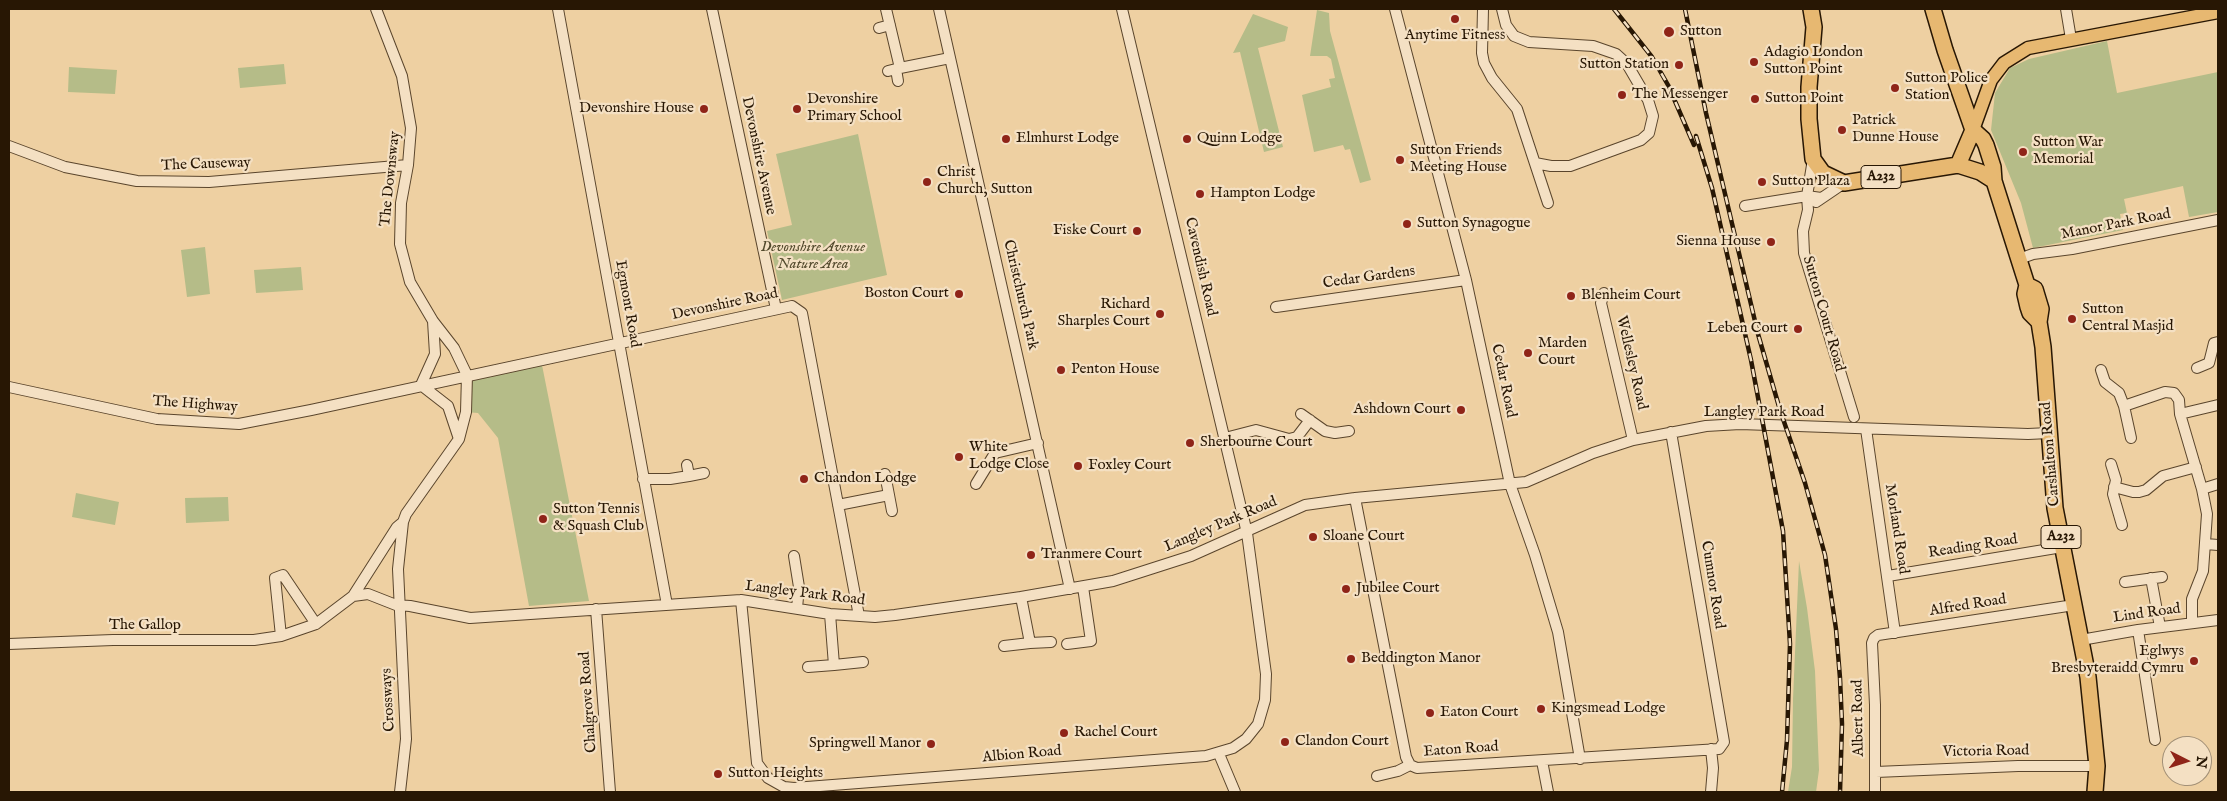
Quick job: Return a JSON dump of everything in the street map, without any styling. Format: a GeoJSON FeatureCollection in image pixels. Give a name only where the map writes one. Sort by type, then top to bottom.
{"type":"FeatureCollection","features":[{"type":"Feature","properties":{"kind":"highway","name":"Sutton Court Road"},"geometry":{"type":"LineString","coordinates":[[1811,9],[1814,27],[1809,80],[1809,119],[1813,159]]}},
{"type":"Feature","properties":{"kind":"highway","name":"Carshalton Road"},"geometry":{"type":"LineString","coordinates":[[1933,9],[1973,130],[1983,139],[1986,146],[1994,181],[2028,284],[2035,289],[2040,306],[2039,322],[2043,347],[2055,508],[2089,685],[2098,766],[2095,792]]}},
{"type":"Feature","properties":{"kind":"highway"},"geometry":{"type":"LineString","coordinates":[[1958,165],[1973,130]]}},
{"type":"Feature","properties":{"kind":"highway","name":"A232"},"geometry":{"type":"LineString","coordinates":[[1813,159],[1823,173],[1844,183],[1958,165],[1980,172],[1994,181]]}},
{"type":"Feature","properties":{"kind":"main road"},"geometry":{"type":"LineString","coordinates":[[1973,130],[1988,85],[2004,63],[2028,48],[2218,12]]}},
{"type":"Feature","properties":{"kind":"street","name":"The Downsway"},"geometry":{"type":"LineString","coordinates":[[376,9],[402,76],[412,128],[401,203],[400,244],[410,282],[434,321],[454,348],[467,375]]}},
{"type":"Feature","properties":{"kind":"street","name":"Egmont Road"},"geometry":{"type":"LineString","coordinates":[[558,9],[667,604]]}},
{"type":"Feature","properties":{"kind":"street","name":"Devonshire Avenue"},"geometry":{"type":"LineString","coordinates":[[712,9],[776,309]]}},
{"type":"Feature","properties":{"kind":"street"},"geometry":{"type":"LineString","coordinates":[[886,9],[898,81]]}},
{"type":"Feature","properties":{"kind":"street","name":"Christchurch Park"},"geometry":{"type":"LineString","coordinates":[[939,9],[1070,589]]}},
{"type":"Feature","properties":{"kind":"street","name":"Cavendish Road"},"geometry":{"type":"LineString","coordinates":[[1122,9],[1247,533]]}},
{"type":"Feature","properties":{"kind":"street","name":"Cedar Road"},"geometry":{"type":"LineString","coordinates":[[1396,9],[1466,280],[1510,484],[1536,555],[1558,632],[1580,759]]}},
{"type":"Feature","properties":{"kind":"street"},"geometry":{"type":"LineString","coordinates":[[1483,9],[1482,53],[1484,63],[1492,78],[1517,109],[1548,203]]}},
{"type":"Feature","properties":{"kind":"street"},"geometry":{"type":"LineString","coordinates":[[1502,9],[1506,25],[1514,36],[1529,42],[1593,46],[1616,54],[1627,64],[1651,110],[1652,122],[1649,133],[1641,140],[1570,166],[1551,166],[1535,163]]}},
{"type":"Feature","properties":{"kind":"street"},"geometry":{"type":"LineString","coordinates":[[2066,9],[2071,39]]}},
{"type":"Feature","properties":{"kind":"street"},"geometry":{"type":"LineString","coordinates":[[879,28],[890,25]]}},
{"type":"Feature","properties":{"kind":"street"},"geometry":{"type":"LineString","coordinates":[[895,69],[950,58]]}},
{"type":"Feature","properties":{"kind":"street","name":"The Causeway"},"geometry":{"type":"LineString","coordinates":[[9,146],[66,168],[137,181],[209,182],[408,165]]}},
{"type":"Feature","properties":{"kind":"street","name":"Sutton Court Road"},"geometry":{"type":"LineString","coordinates":[[1813,159],[1808,210],[1803,231],[1804,253],[1854,418]]}},
{"type":"Feature","properties":{"kind":"street"},"geometry":{"type":"LineString","coordinates":[[1808,210],[1821,198],[1844,183]]}},
{"type":"Feature","properties":{"kind":"street"},"geometry":{"type":"LineString","coordinates":[[1744,206],[1808,196],[1821,198]]}},
{"type":"Feature","properties":{"kind":"street","name":"Manor Park Road"},"geometry":{"type":"LineString","coordinates":[[2019,259],[2033,254],[2079,248],[2218,220]]}},
{"type":"Feature","properties":{"kind":"street","name":"Cedar Gardens"},"geometry":{"type":"LineString","coordinates":[[1276,307],[1466,280]]}},
{"type":"Feature","properties":{"kind":"street","name":"Wellesley Road"},"geometry":{"type":"LineString","coordinates":[[1604,293],[1601,303],[1633,440]]}},
{"type":"Feature","properties":{"kind":"street","name":"Devonshire Road"},"geometry":{"type":"LineString","coordinates":[[467,375],[792,306],[802,313],[859,616]]}},
{"type":"Feature","properties":{"kind":"street","name":"The Downsway"},"geometry":{"type":"LineString","coordinates":[[421,385],[436,354],[434,321]]}},
{"type":"Feature","properties":{"kind":"street"},"geometry":{"type":"LineString","coordinates":[[2197,368],[2209,363],[2214,343],[2218,342]]}},
{"type":"Feature","properties":{"kind":"street"},"geometry":{"type":"LineString","coordinates":[[2101,370],[2105,382],[2115,388],[2124,406],[2132,438]]}},
{"type":"Feature","properties":{"kind":"street","name":"The Highway"},"geometry":{"type":"LineString","coordinates":[[9,387],[158,419],[238,424],[467,375]]}},
{"type":"Feature","properties":{"kind":"street","name":"The Gallop"},"geometry":{"type":"LineString","coordinates":[[9,644],[112,640],[254,640],[281,636],[316,624],[352,596],[397,527],[403,522],[406,514],[459,439],[466,412],[467,375]]}},
{"type":"Feature","properties":{"kind":"street"},"geometry":{"type":"LineString","coordinates":[[421,385],[448,406],[459,439]]}},
{"type":"Feature","properties":{"kind":"street"},"geometry":{"type":"LineString","coordinates":[[2124,406],[2165,392],[2171,392],[2179,400],[2180,414],[2202,489],[2207,514],[2203,571],[2194,589],[2192,623]]}},
{"type":"Feature","properties":{"kind":"street"},"geometry":{"type":"LineString","coordinates":[[2180,414],[2218,405]]}},
{"type":"Feature","properties":{"kind":"street"},"geometry":{"type":"LineString","coordinates":[[1301,414],[1325,431],[1336,433],[1349,431]]}},
{"type":"Feature","properties":{"kind":"street"},"geometry":{"type":"LineString","coordinates":[[1225,438],[1256,430],[1289,439],[1297,437],[1310,420]]}},
{"type":"Feature","properties":{"kind":"street","name":"Langley Park Road"},"geometry":{"type":"LineString","coordinates":[[401,606],[470,618],[741,600],[830,614],[859,616],[895,615],[1070,589],[1132,576],[1162,567],[1247,533],[1305,506],[1355,498],[1526,482],[1593,453],[1633,440],[1706,426],[1740,424],[2028,434],[2049,433]]}},
{"type":"Feature","properties":{"kind":"street","name":"Morland Road"},"geometry":{"type":"LineString","coordinates":[[1866,429],[1895,633]]}},
{"type":"Feature","properties":{"kind":"street","name":"Cumnor Road"},"geometry":{"type":"LineString","coordinates":[[1671,432],[1724,742]]}},
{"type":"Feature","properties":{"kind":"street"},"geometry":{"type":"LineString","coordinates":[[976,484],[995,453],[1038,443]]}},
{"type":"Feature","properties":{"kind":"street"},"geometry":{"type":"LineString","coordinates":[[688,464],[689,476]]}},
{"type":"Feature","properties":{"kind":"street"},"geometry":{"type":"LineString","coordinates":[[2111,464],[2114,474],[2116,473],[2113,494],[2122,525]]}},
{"type":"Feature","properties":{"kind":"street"},"geometry":{"type":"LineString","coordinates":[[2114,487],[2139,492],[2146,490],[2163,476],[2196,467]]}},
{"type":"Feature","properties":{"kind":"street"},"geometry":{"type":"LineString","coordinates":[[644,479],[670,479],[704,473]]}},
{"type":"Feature","properties":{"kind":"street"},"geometry":{"type":"LineString","coordinates":[[886,474],[892,511]]}},
{"type":"Feature","properties":{"kind":"street"},"geometry":{"type":"LineString","coordinates":[[2202,489],[2218,484]]}},
{"type":"Feature","properties":{"kind":"street"},"geometry":{"type":"LineString","coordinates":[[838,505],[889,495]]}},
{"type":"Feature","properties":{"kind":"street","name":"Eaton Road"},"geometry":{"type":"LineString","coordinates":[[1355,498],[1406,757],[1410,765],[1417,768],[1719,749],[1724,742]]}},
{"type":"Feature","properties":{"kind":"street","name":"Crossways"},"geometry":{"type":"LineString","coordinates":[[400,792],[406,739],[398,567],[403,522]]}},
{"type":"Feature","properties":{"kind":"street","name":"Albion Road"},"geometry":{"type":"LineString","coordinates":[[741,600],[757,763],[768,778],[784,786],[794,788],[1218,754],[1233,748],[1246,739],[1258,724],[1265,700],[1266,674],[1247,533]]}},
{"type":"Feature","properties":{"kind":"street"},"geometry":{"type":"LineString","coordinates":[[2206,544],[2218,545]]}},
{"type":"Feature","properties":{"kind":"street","name":"Reading Road"},"geometry":{"type":"LineString","coordinates":[[1888,576],[2062,547]]}},
{"type":"Feature","properties":{"kind":"street"},"geometry":{"type":"LineString","coordinates":[[794,556],[800,587],[797,608]]}},
{"type":"Feature","properties":{"kind":"street"},"geometry":{"type":"LineString","coordinates":[[281,636],[275,578],[283,575],[316,624]]}},
{"type":"Feature","properties":{"kind":"street"},"geometry":{"type":"LineString","coordinates":[[2125,582],[2156,578],[2160,627]]}},
{"type":"Feature","properties":{"kind":"street"},"geometry":{"type":"LineString","coordinates":[[1066,644],[1096,641],[1082,587]]}},
{"type":"Feature","properties":{"kind":"street"},"geometry":{"type":"LineString","coordinates":[[352,596],[368,594],[401,606]]}},
{"type":"Feature","properties":{"kind":"street"},"geometry":{"type":"LineString","coordinates":[[1021,597],[1030,643]]}},
{"type":"Feature","properties":{"kind":"street","name":"Alfred Road"},"geometry":{"type":"LineString","coordinates":[[1872,643],[1878,635],[2074,605]]}},
{"type":"Feature","properties":{"kind":"street","name":"Chalgrove Road"},"geometry":{"type":"LineString","coordinates":[[596,609],[610,792]]}},
{"type":"Feature","properties":{"kind":"street"},"geometry":{"type":"LineString","coordinates":[[830,614],[834,665]]}},
{"type":"Feature","properties":{"kind":"street","name":"Lind Road"},"geometry":{"type":"LineString","coordinates":[[2081,640],[2138,630],[2218,620]]}},
{"type":"Feature","properties":{"kind":"street"},"geometry":{"type":"LineString","coordinates":[[2138,630],[2155,740]]}},
{"type":"Feature","properties":{"kind":"street"},"geometry":{"type":"LineString","coordinates":[[1004,646],[1051,642]]}},
{"type":"Feature","properties":{"kind":"street","name":"Albert Road"},"geometry":{"type":"LineString","coordinates":[[1872,643],[1875,705],[1875,792]]}},
{"type":"Feature","properties":{"kind":"street"},"geometry":{"type":"LineString","coordinates":[[808,667],[862,662]]}},
{"type":"Feature","properties":{"kind":"street"},"geometry":{"type":"LineString","coordinates":[[1710,749],[1713,768],[1711,792]]}},
{"type":"Feature","properties":{"kind":"street"},"geometry":{"type":"LineString","coordinates":[[1218,754],[1235,792]]}},
{"type":"Feature","properties":{"kind":"street"},"geometry":{"type":"LineString","coordinates":[[1542,760],[1548,792]]}},
{"type":"Feature","properties":{"kind":"street"},"geometry":{"type":"LineString","coordinates":[[1377,776],[1398,771],[1410,765]]}},
{"type":"Feature","properties":{"kind":"street","name":"Victoria Road"},"geometry":{"type":"LineString","coordinates":[[1876,772],[2018,766],[2098,766]]}},
{"type":"Feature","properties":{"kind":"green space"},"geometry":{"type":"Polygon","coordinates":[[[1317,10],[1329,13],[1330,31],[1371,180],[1360,183],[1350,149],[1345,150],[1343,145],[1314,152],[1302,95],[1331,87],[1329,79],[1335,78],[1331,59],[1327,56],[1310,56],[1317,10]]]}},
{"type":"Feature","properties":{"kind":"green space"},"geometry":{"type":"Polygon","coordinates":[[[1253,14],[1288,27],[1285,41],[1258,48],[1283,147],[1264,152],[1240,52],[1233,53],[1253,14]]]}},
{"type":"Feature","properties":{"kind":"green space"},"geometry":{"type":"Polygon","coordinates":[[[2107,41],[2117,93],[2218,72],[2218,212],[2189,217],[2183,186],[2124,199],[2127,213],[2120,214],[2123,230],[2033,248],[2021,203],[1991,130],[1995,93],[2010,68],[2029,59],[2107,41]]]}},
{"type":"Feature","properties":{"kind":"green space"},"geometry":{"type":"Polygon","coordinates":[[[284,64],[286,84],[240,88],[238,68],[284,64]]]}},
{"type":"Feature","properties":{"kind":"green space"},"geometry":{"type":"Polygon","coordinates":[[[69,67],[117,70],[115,94],[68,92],[69,67]]]}},
{"type":"Feature","properties":{"kind":"green space","name":"Devonshire Avenue Nature Area"},"geometry":{"type":"Polygon","coordinates":[[[858,134],[887,275],[782,300],[767,231],[792,225],[776,154],[858,134]]]}},
{"type":"Feature","properties":{"kind":"green space"},"geometry":{"type":"Polygon","coordinates":[[[205,247],[210,294],[187,297],[181,250],[205,247]]]}},
{"type":"Feature","properties":{"kind":"green space"},"geometry":{"type":"Polygon","coordinates":[[[301,267],[303,290],[256,293],[254,270],[301,267]]]}},
{"type":"Feature","properties":{"kind":"green space","name":"Sutton Tennis & Squash Club"},"geometry":{"type":"Polygon","coordinates":[[[541,360],[589,601],[529,606],[498,438],[478,413],[466,412],[467,375],[541,360]]]}},
{"type":"Feature","properties":{"kind":"green space"},"geometry":{"type":"Polygon","coordinates":[[[76,493],[119,502],[115,525],[72,517],[76,493]]]}},
{"type":"Feature","properties":{"kind":"green space"},"geometry":{"type":"Polygon","coordinates":[[[228,497],[229,521],[186,523],[185,498],[228,497]]]}},
{"type":"Feature","properties":{"kind":"green space"},"geometry":{"type":"Polygon","coordinates":[[[1799,561],[1815,671],[1819,770],[1816,792],[1788,792],[1792,767],[1799,561]]]}},
{"type":"Feature","properties":{"kind":"railway"},"geometry":{"type":"LineString","coordinates":[[1614,9],[1652,57],[1668,85],[1694,145]]}},
{"type":"Feature","properties":{"kind":"railway"},"geometry":{"type":"LineString","coordinates":[[1685,9],[1706,113],[1758,334],[1780,410],[1805,483],[1825,555],[1836,629],[1840,678],[1842,724],[1840,792]]}},
{"type":"Feature","properties":{"kind":"railway"},"geometry":{"type":"LineString","coordinates":[[1696,136],[1712,188],[1751,360],[1783,531],[1790,644],[1787,740],[1782,792]]}},
{"type":"Feature","properties":{"kind":"place","name":"Anytime Fitness"},"geometry":{"type":"Point","coordinates":[1455,19]}},
{"type":"Feature","properties":{"kind":"place","name":"Sutton"},"geometry":{"type":"Point","coordinates":[1669,32]}},
{"type":"Feature","properties":{"kind":"place","name":"Adagio London Sutton Point"},"geometry":{"type":"Point","coordinates":[1754,62]}},
{"type":"Feature","properties":{"kind":"place","name":"Sutton Station"},"geometry":{"type":"Point","coordinates":[1679,65]}},
{"type":"Feature","properties":{"kind":"place","name":"Sutton Police Station"},"geometry":{"type":"Point","coordinates":[1895,88]}},
{"type":"Feature","properties":{"kind":"place","name":"The Messenger"},"geometry":{"type":"Point","coordinates":[1622,95]}},
{"type":"Feature","properties":{"kind":"place","name":"Sutton Point"},"geometry":{"type":"Point","coordinates":[1755,99]}},
{"type":"Feature","properties":{"kind":"place","name":"Devonshire House"},"geometry":{"type":"Point","coordinates":[704,109]}},
{"type":"Feature","properties":{"kind":"place","name":"Devonshire Primary School"},"geometry":{"type":"Point","coordinates":[797,109]}},
{"type":"Feature","properties":{"kind":"place","name":"Patrick Dunne House"},"geometry":{"type":"Point","coordinates":[1842,130]}},
{"type":"Feature","properties":{"kind":"place","name":"Elmhurst Lodge"},"geometry":{"type":"Point","coordinates":[1006,139]}},
{"type":"Feature","properties":{"kind":"place","name":"Quinn Lodge"},"geometry":{"type":"Point","coordinates":[1187,139]}},
{"type":"Feature","properties":{"kind":"place","name":"Sutton War Memorial"},"geometry":{"type":"Point","coordinates":[2023,152]}},
{"type":"Feature","properties":{"kind":"place","name":"Sutton Friends Meeting House"},"geometry":{"type":"Point","coordinates":[1400,160]}},
{"type":"Feature","properties":{"kind":"place","name":"Christ Church, Sutton"},"geometry":{"type":"Point","coordinates":[927,182]}},
{"type":"Feature","properties":{"kind":"place","name":"Sutton Plaza"},"geometry":{"type":"Point","coordinates":[1762,182]}},
{"type":"Feature","properties":{"kind":"place","name":"Hampton Lodge"},"geometry":{"type":"Point","coordinates":[1200,194]}},
{"type":"Feature","properties":{"kind":"place","name":"Sutton Synagogue"},"geometry":{"type":"Point","coordinates":[1407,224]}},
{"type":"Feature","properties":{"kind":"place","name":"Fiske Court"},"geometry":{"type":"Point","coordinates":[1137,231]}},
{"type":"Feature","properties":{"kind":"place","name":"Sienna House"},"geometry":{"type":"Point","coordinates":[1771,242]}},
{"type":"Feature","properties":{"kind":"place","name":"Boston Court"},"geometry":{"type":"Point","coordinates":[959,294]}},
{"type":"Feature","properties":{"kind":"place","name":"Blenheim Court"},"geometry":{"type":"Point","coordinates":[1571,296]}},
{"type":"Feature","properties":{"kind":"place","name":"Richard Sharples Court"},"geometry":{"type":"Point","coordinates":[1160,314]}},
{"type":"Feature","properties":{"kind":"place","name":"Sutton Central Masjid"},"geometry":{"type":"Point","coordinates":[2072,319]}},
{"type":"Feature","properties":{"kind":"place","name":"Leben Court"},"geometry":{"type":"Point","coordinates":[1798,329]}},
{"type":"Feature","properties":{"kind":"place","name":"Marden Court"},"geometry":{"type":"Point","coordinates":[1528,353]}},
{"type":"Feature","properties":{"kind":"place","name":"Penton House"},"geometry":{"type":"Point","coordinates":[1061,370]}},
{"type":"Feature","properties":{"kind":"place","name":"Ashdown Court"},"geometry":{"type":"Point","coordinates":[1461,410]}},
{"type":"Feature","properties":{"kind":"place","name":"Sherbourne Court"},"geometry":{"type":"Point","coordinates":[1190,443]}},
{"type":"Feature","properties":{"kind":"place","name":"White Lodge Close"},"geometry":{"type":"Point","coordinates":[959,457]}},
{"type":"Feature","properties":{"kind":"place","name":"Foxley Court"},"geometry":{"type":"Point","coordinates":[1078,466]}},
{"type":"Feature","properties":{"kind":"place","name":"Chandon Lodge"},"geometry":{"type":"Point","coordinates":[804,479]}},
{"type":"Feature","properties":{"kind":"place","name":"Sutton Tennis & Squash Club"},"geometry":{"type":"Point","coordinates":[543,519]}},
{"type":"Feature","properties":{"kind":"place","name":"Sloane Court"},"geometry":{"type":"Point","coordinates":[1313,537]}},
{"type":"Feature","properties":{"kind":"place","name":"Tranmere Court"},"geometry":{"type":"Point","coordinates":[1031,555]}},
{"type":"Feature","properties":{"kind":"place","name":"Jubilee Court"},"geometry":{"type":"Point","coordinates":[1346,589]}},
{"type":"Feature","properties":{"kind":"place","name":"Beddington Manor"},"geometry":{"type":"Point","coordinates":[1351,659]}},
{"type":"Feature","properties":{"kind":"place","name":"Eglwys Bresbyteraidd Cymru"},"geometry":{"type":"Point","coordinates":[2194,661]}},
{"type":"Feature","properties":{"kind":"place","name":"Kingsmead Lodge"},"geometry":{"type":"Point","coordinates":[1541,709]}},
{"type":"Feature","properties":{"kind":"place","name":"Eaton Court"},"geometry":{"type":"Point","coordinates":[1430,713]}},
{"type":"Feature","properties":{"kind":"place","name":"Rachel Court"},"geometry":{"type":"Point","coordinates":[1064,733]}},
{"type":"Feature","properties":{"kind":"place","name":"Clandon Court"},"geometry":{"type":"Point","coordinates":[1285,742]}},
{"type":"Feature","properties":{"kind":"place","name":"Springwell Manor"},"geometry":{"type":"Point","coordinates":[931,744]}},
{"type":"Feature","properties":{"kind":"place","name":"Sutton Heights"},"geometry":{"type":"Point","coordinates":[718,774]}}]}
